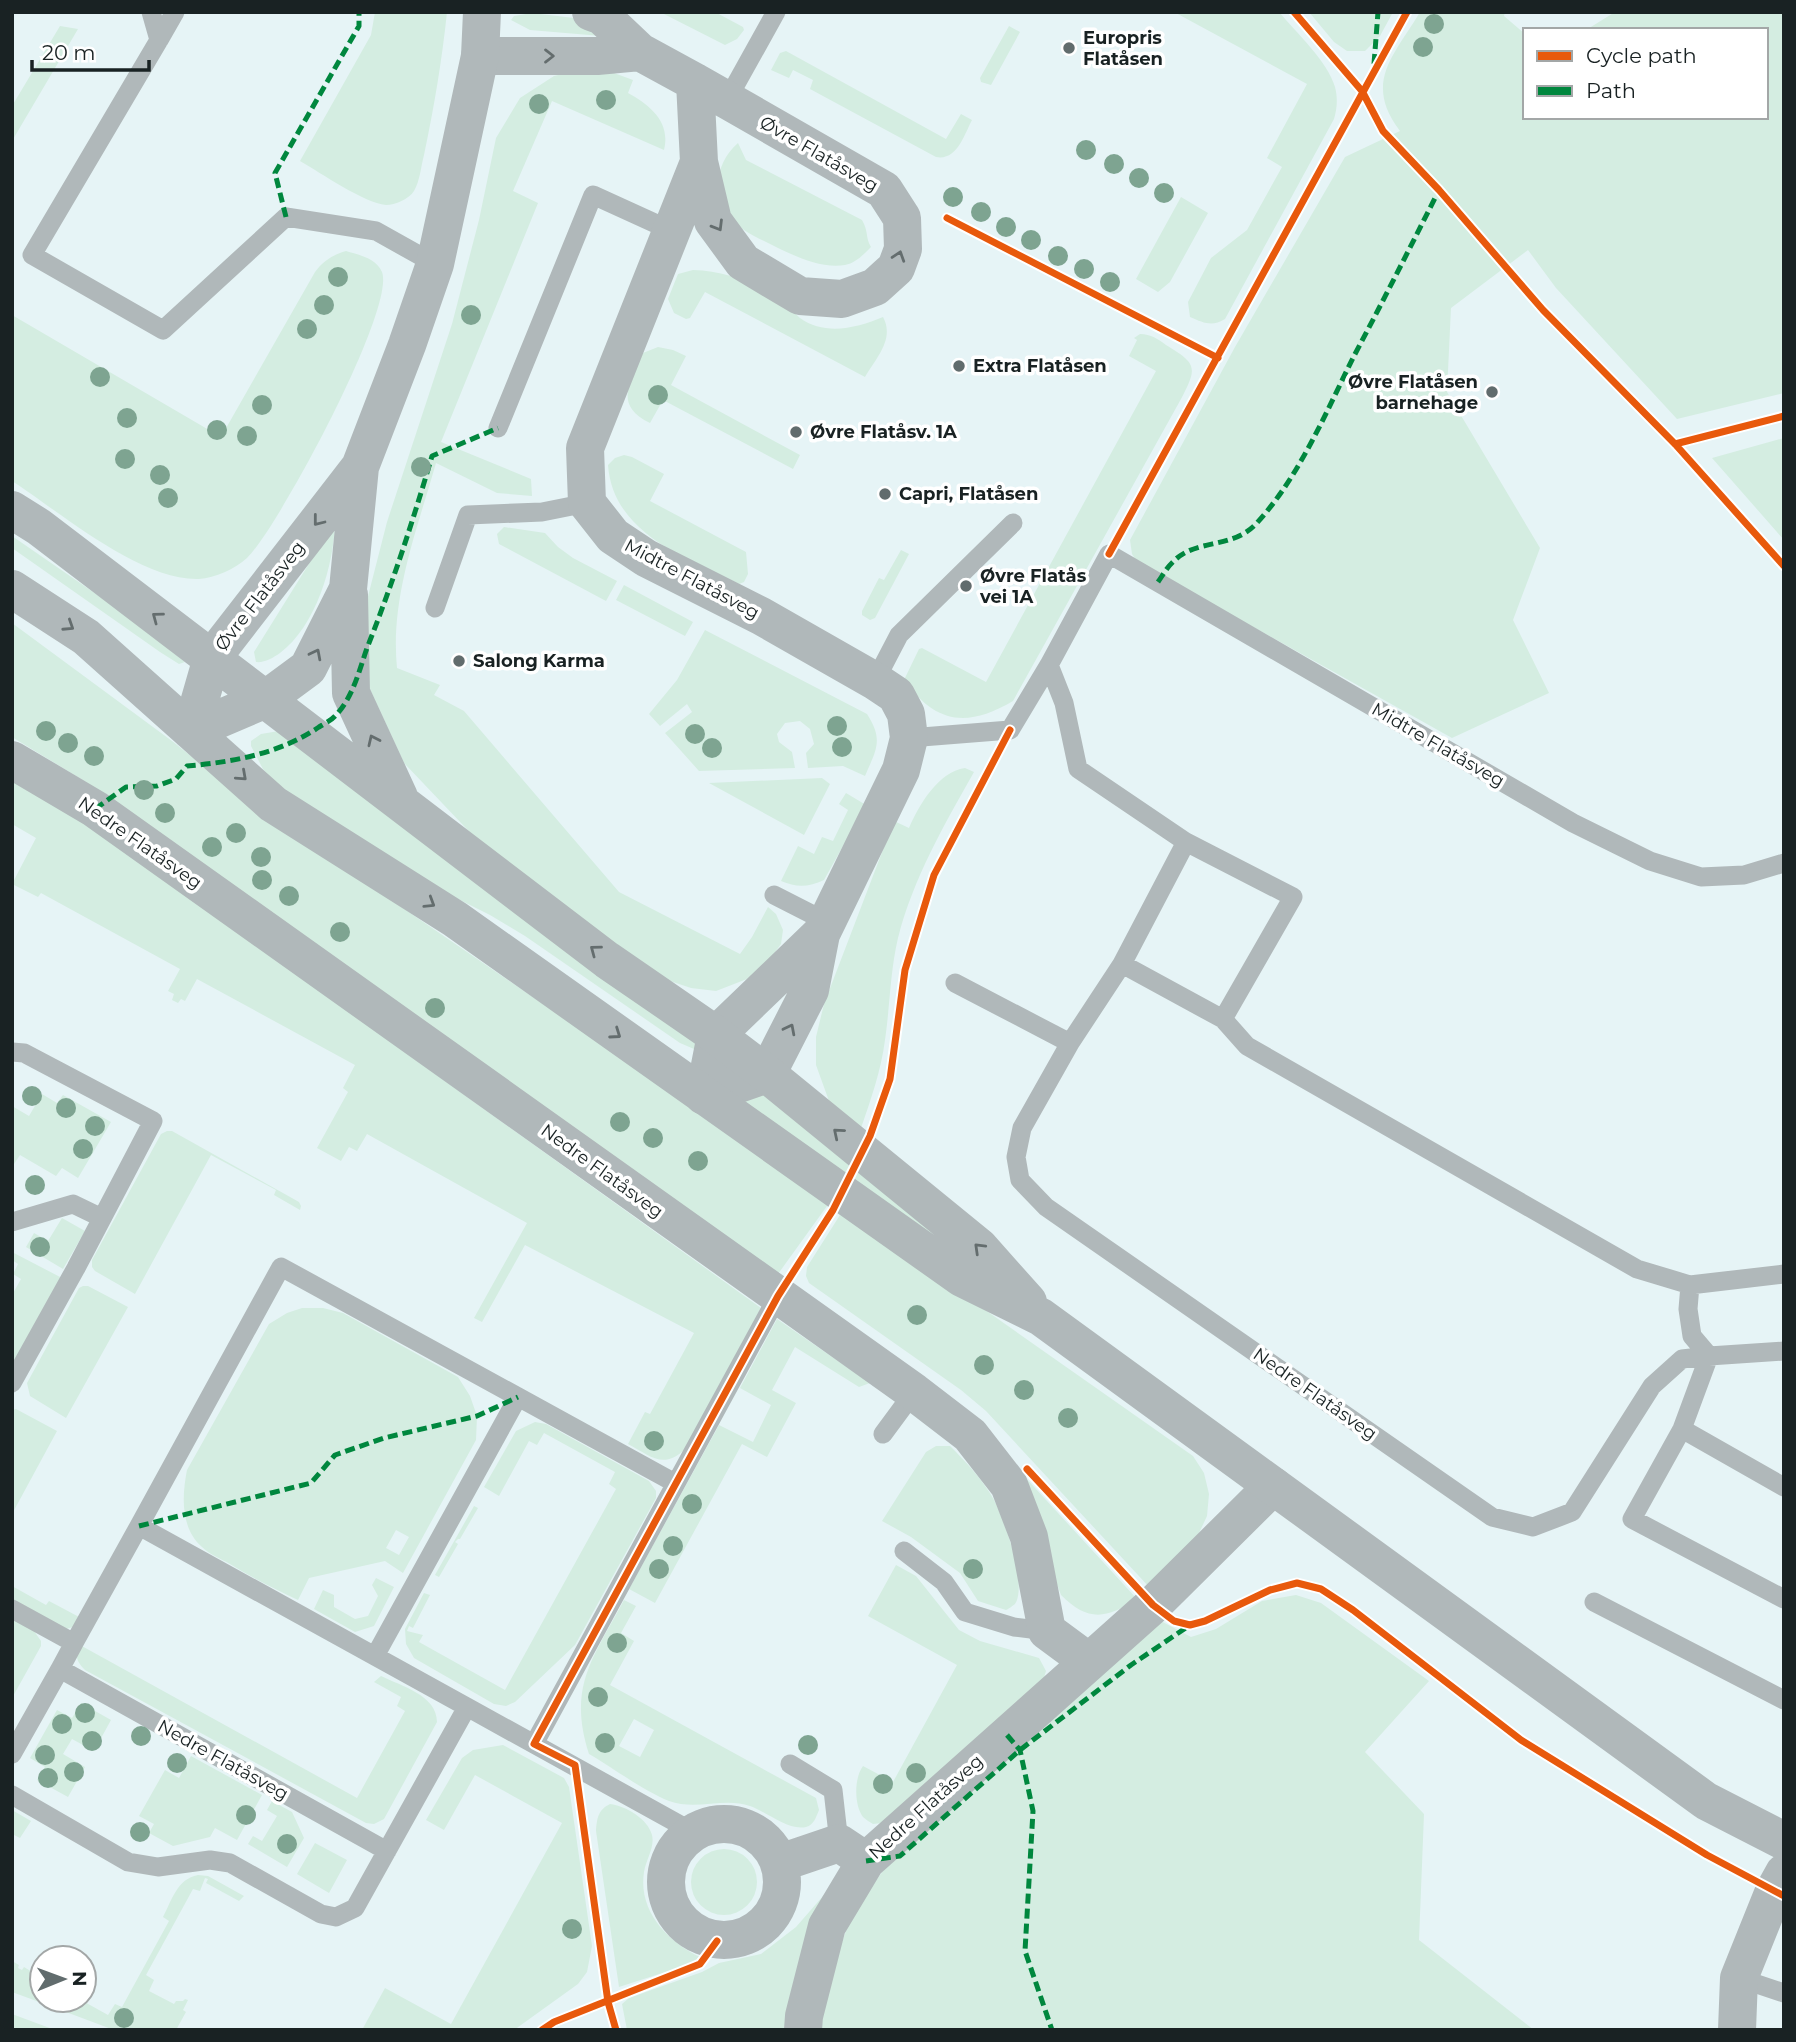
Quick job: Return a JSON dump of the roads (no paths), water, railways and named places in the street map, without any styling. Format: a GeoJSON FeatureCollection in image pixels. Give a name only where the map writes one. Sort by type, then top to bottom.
{"type":"FeatureCollection","features":[{"type":"Feature","properties":{"kind":"street","name":"Øvre Flatåsveg"},"geometry":{"type":"LineString","coordinates":[[191,731],[266,699],[308,668],[348,589],[360,467],[435,264],[481,55],[482,12]]}},
{"type":"Feature","properties":{"kind":"street","name":"Øvre Flatåsveg"},"geometry":{"type":"LineString","coordinates":[[592,12],[602,16],[640,52],[695,82],[727,100],[884,190],[902,218],[903,249],[896,268],[875,287],[842,299],[800,296],[743,262],[713,221],[699,162],[695,82]]}},
{"type":"Feature","properties":{"kind":"street"},"geometry":{"type":"LineString","coordinates":[[481,55],[597,56],[640,52]]}},
{"type":"Feature","properties":{"kind":"street"},"geometry":{"type":"LineString","coordinates":[[587,503],[585,448],[699,162]]}},
{"type":"Feature","properties":{"kind":"street","name":"Øvre Flatåsveg"},"geometry":{"type":"LineString","coordinates":[[191,731],[212,658],[360,467]]}},
{"type":"Feature","properties":{"kind":"street","name":"Midtre Flatåsveg"},"geometry":{"type":"LineString","coordinates":[[587,503],[613,536],[646,558],[761,616],[875,681],[896,695],[905,714],[909,738],[901,770],[824,928],[810,990],[767,1074]]}},
{"type":"Feature","properties":{"kind":"street"},"geometry":{"type":"LineString","coordinates":[[12,510],[39,527],[607,960],[716,1035],[767,1074],[979,1247],[1041,1317]]}},
{"type":"Feature","properties":{"kind":"street"},"geometry":{"type":"LineString","coordinates":[[12,589],[86,637],[273,804],[456,919],[962,1278],[1041,1317],[1706,1801],[1784,1841]]}},
{"type":"Feature","properties":{"kind":"street"},"geometry":{"type":"LineString","coordinates":[[348,589],[351,693],[401,802]]}},
{"type":"Feature","properties":{"kind":"street","name":"Nedre Flatåsveg"},"geometry":{"type":"LineString","coordinates":[[12,760],[94,809],[914,1392],[970,1435],[1009,1485],[1029,1537],[1047,1631]]}},
{"type":"Feature","properties":{"kind":"street","name":"Midtre Flatåsveg"},"geometry":{"type":"LineString","coordinates":[[716,1035],[824,928]]}},
{"type":"Feature","properties":{"kind":"street"},"geometry":{"type":"LineString","coordinates":[[704,1096],[716,1035]]}},
{"type":"Feature","properties":{"kind":"street"},"geometry":{"type":"LineString","coordinates":[[704,1096],[767,1074]]}},
{"type":"Feature","properties":{"kind":"street","name":"Nedre Flatåsveg"},"geometry":{"type":"LineString","coordinates":[[780,1863],[852,1852],[1089,1662],[1153,1605],[1273,1486]]}},
{"type":"Feature","properties":{"kind":"street"},"geometry":{"type":"LineString","coordinates":[[1047,1631],[1089,1662]]}},
{"type":"Feature","properties":{"kind":"street"},"geometry":{"type":"LineString","coordinates":[[722,1823],[737,1825],[763,1838],[774,1849],[780,1863],[783,1883],[780,1902],[770,1920],[755,1933],[736,1940],[716,1941],[685,1926],[673,1912],[667,1895],[666,1877],[670,1859],[679,1844],[693,1832],[722,1823]]}},
{"type":"Feature","properties":{"kind":"street"},"geometry":{"type":"LineString","coordinates":[[803,2030],[804,2016],[827,1926],[852,1852]]}},
{"type":"Feature","properties":{"kind":"street"},"geometry":{"type":"LineString","coordinates":[[1737,2030],[1739,1978],[1773,1892],[1784,1873]]}},
{"type":"Feature","properties":{"kind":"lane"},"geometry":{"type":"LineString","coordinates":[[151,12],[159,40]]}},
{"type":"Feature","properties":{"kind":"lane"},"geometry":{"type":"LineString","coordinates":[[175,12],[32,255],[163,330],[286,217],[376,231],[435,264]]}},
{"type":"Feature","properties":{"kind":"lane"},"geometry":{"type":"LineString","coordinates":[[727,100],[776,12]]}},
{"type":"Feature","properties":{"kind":"lane"},"geometry":{"type":"LineString","coordinates":[[498,428],[593,195],[672,231]]}},
{"type":"Feature","properties":{"kind":"lane"},"geometry":{"type":"LineString","coordinates":[[435,608],[468,514],[542,512],[587,503]]}},
{"type":"Feature","properties":{"kind":"lane"},"geometry":{"type":"LineString","coordinates":[[875,681],[899,635],[1013,523]]}},
{"type":"Feature","properties":{"kind":"lane","name":"Midtre Flatåsveg"},"geometry":{"type":"LineString","coordinates":[[1049,665],[1109,554],[1573,823],[1650,861],[1701,877],[1744,875],[1784,863]]}},
{"type":"Feature","properties":{"kind":"lane"},"geometry":{"type":"LineString","coordinates":[[909,738],[1010,730],[1049,665]]}},
{"type":"Feature","properties":{"kind":"lane"},"geometry":{"type":"LineString","coordinates":[[1049,665],[1064,703],[1078,769],[1186,842],[1293,897],[1223,1018]]}},
{"type":"Feature","properties":{"kind":"lane","name":"Nedre Flatåsveg"},"geometry":{"type":"LineString","coordinates":[[1186,842],[1122,964],[1070,1043],[1022,1128],[1016,1157],[1020,1180],[1046,1207],[1492,1517],[1533,1527],[1572,1512],[1652,1386],[1682,1359],[1784,1352]]}},
{"type":"Feature","properties":{"kind":"lane"},"geometry":{"type":"LineString","coordinates":[[774,895],[824,928]]}},
{"type":"Feature","properties":{"kind":"lane"},"geometry":{"type":"LineString","coordinates":[[1122,964],[1223,1018],[1247,1046],[1637,1269],[1690,1285],[1784,1274]]}},
{"type":"Feature","properties":{"kind":"lane"},"geometry":{"type":"LineString","coordinates":[[955,983],[1070,1043]]}},
{"type":"Feature","properties":{"kind":"lane"},"geometry":{"type":"LineString","coordinates":[[12,1052],[24,1053],[153,1121],[12,1382]]}},
{"type":"Feature","properties":{"kind":"lane"},"geometry":{"type":"LineString","coordinates":[[12,1222],[72,1204],[102,1218]]}},
{"type":"Feature","properties":{"kind":"lane"},"geometry":{"type":"LineString","coordinates":[[12,1754],[281,1267],[675,1483]]}},
{"type":"Feature","properties":{"kind":"lane"},"geometry":{"type":"LineString","coordinates":[[1690,1285],[1688,1309],[1692,1336],[1709,1356],[1682,1429],[1632,1519],[1784,1599]]}},
{"type":"Feature","properties":{"kind":"lane"},"geometry":{"type":"LineString","coordinates":[[534,1744],[778,1296]]}},
{"type":"Feature","properties":{"kind":"lane"},"geometry":{"type":"LineString","coordinates":[[883,1434],[914,1392]]}},
{"type":"Feature","properties":{"kind":"lane"},"geometry":{"type":"LineString","coordinates":[[375,1656],[518,1397]]}},
{"type":"Feature","properties":{"kind":"lane"},"geometry":{"type":"LineString","coordinates":[[1682,1429],[1784,1487]]}},
{"type":"Feature","properties":{"kind":"lane"},"geometry":{"type":"LineString","coordinates":[[139,1526],[693,1832]]}},
{"type":"Feature","properties":{"kind":"lane"},"geometry":{"type":"LineString","coordinates":[[904,1551],[944,1582],[965,1612],[1014,1627],[1047,1631]]}},
{"type":"Feature","properties":{"kind":"lane"},"geometry":{"type":"LineString","coordinates":[[1594,1602],[1784,1700]]}},
{"type":"Feature","properties":{"kind":"lane"},"geometry":{"type":"LineString","coordinates":[[12,1609],[74,1643]]}},
{"type":"Feature","properties":{"kind":"lane","name":"Nedre Flatåsveg"},"geometry":{"type":"LineString","coordinates":[[60,1669],[387,1851]]}},
{"type":"Feature","properties":{"kind":"lane"},"geometry":{"type":"LineString","coordinates":[[12,1795],[128,1862],[158,1867],[219,1860],[230,1863],[321,1914],[336,1917],[355,1908],[467,1707]]}},
{"type":"Feature","properties":{"kind":"lane"},"geometry":{"type":"LineString","coordinates":[[790,1764],[833,1790],[852,1852]]}},
{"type":"Feature","properties":{"kind":"lane"},"geometry":{"type":"LineString","coordinates":[[1739,1978],[1784,1993]]}},
{"type":"Feature","properties":{"kind":"place","name":"Europris Flatåsen"},"geometry":{"type":"Point","coordinates":[1069,48]}},
{"type":"Feature","properties":{"kind":"place","name":"Extra Flatåsen"},"geometry":{"type":"Point","coordinates":[959,366]}},
{"type":"Feature","properties":{"kind":"place","name":"Øvre Flatåsen barnehage"},"geometry":{"type":"Point","coordinates":[1492,392]}},
{"type":"Feature","properties":{"kind":"place","name":"Øvre Flatåsv. 1A"},"geometry":{"type":"Point","coordinates":[796,432]}},
{"type":"Feature","properties":{"kind":"place","name":"Capri, Flatåsen"},"geometry":{"type":"Point","coordinates":[885,494]}},
{"type":"Feature","properties":{"kind":"place","name":"Øvre Flatås vei 1A"},"geometry":{"type":"Point","coordinates":[966,586]}},
{"type":"Feature","properties":{"kind":"place","name":"Salong Karma"},"geometry":{"type":"Point","coordinates":[459,661]}}]}
